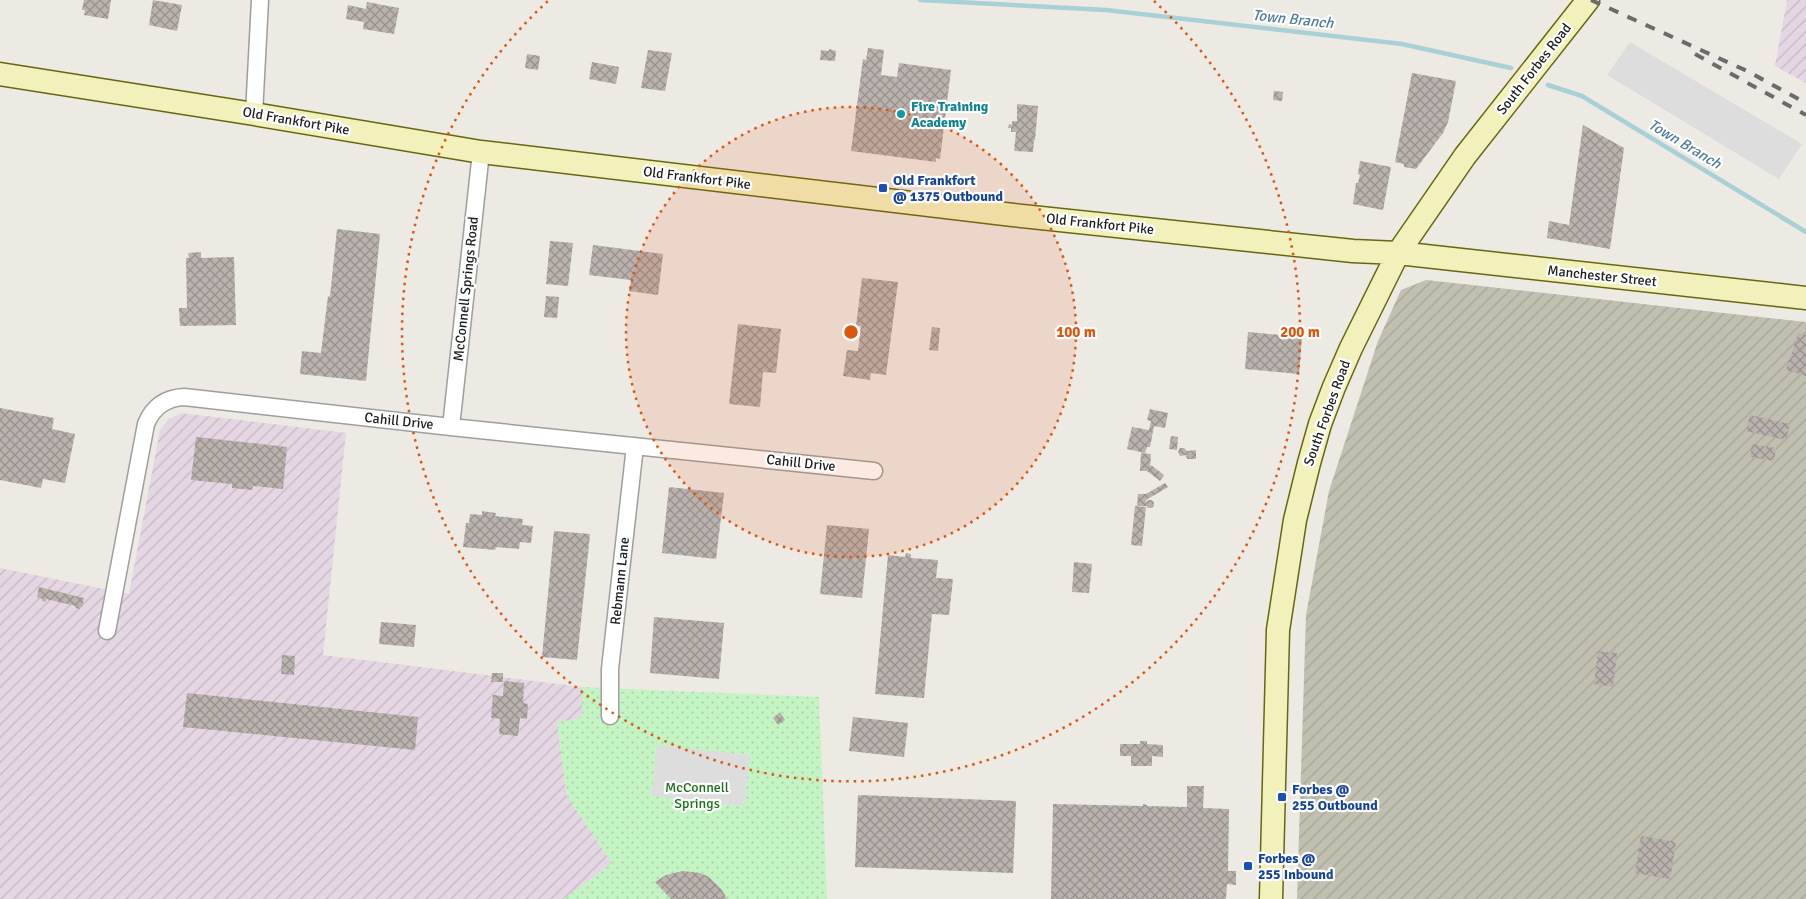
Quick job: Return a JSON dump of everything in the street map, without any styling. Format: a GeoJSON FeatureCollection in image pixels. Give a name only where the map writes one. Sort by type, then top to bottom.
{"type":"FeatureCollection","features":[{"type":"Feature","properties":{"kind":"main road","name":"South Forbes Road"},"geometry":{"type":"LineString","coordinates":[[1270,899],[1278,630],[1295,520],[1309,463],[1334,387],[1355,339],[1398,253],[1466,156],[1588,0]]}},
{"type":"Feature","properties":{"kind":"main road","name":"Old Frankfort Pike"},"geometry":{"type":"LineString","coordinates":[[0,74],[481,152],[1013,215],[1353,251],[1398,253]]}},
{"type":"Feature","properties":{"kind":"main road","name":"Manchester Street"},"geometry":{"type":"LineString","coordinates":[[1398,253],[1806,298]]}},
{"type":"Feature","properties":{"kind":"street"},"geometry":{"type":"LineString","coordinates":[[254,114],[260,0]]}},
{"type":"Feature","properties":{"kind":"street","name":"McConnell Springs Road"},"geometry":{"type":"LineString","coordinates":[[451,427],[481,152]]}},
{"type":"Feature","properties":{"kind":"street","name":"Cahill Drive"},"geometry":{"type":"LineString","coordinates":[[107,632],[142,439],[150,415],[162,402],[175,397],[184,396],[451,427],[874,471]]}},
{"type":"Feature","properties":{"kind":"street","name":"Rebmann Lane"},"geometry":{"type":"LineString","coordinates":[[610,716],[610,669],[635,446]]}},
{"type":"Feature","properties":{"kind":"shaded area"},"geometry":{"type":"Polygon","coordinates":[[[1787,0],[1806,0],[1806,83],[1775,66],[1787,0]]]}},
{"type":"Feature","properties":{"kind":"shaded area"},"geometry":{"type":"Polygon","coordinates":[[[1630,42],[1802,144],[1779,179],[1607,75],[1630,42]]]}},
{"type":"Feature","properties":{"kind":"shaded area"},"geometry":{"type":"Polygon","coordinates":[[[1426,280],[1806,322],[1806,899],[1297,899],[1306,615],[1329,491],[1378,341],[1401,290],[1426,280]]]}},
{"type":"Feature","properties":{"kind":"shaded area"},"geometry":{"type":"Polygon","coordinates":[[[181,413],[346,433],[323,655],[582,687],[582,718],[557,723],[567,796],[612,863],[564,899],[0,899],[0,568],[129,594],[160,430],[169,419],[181,413]]]}},
{"type":"Feature","properties":{"kind":"shaded area"},"geometry":{"type":"Polygon","coordinates":[[[657,745],[750,755],[744,806],[651,796],[657,745]]]}},
{"type":"Feature","properties":{"kind":"green space","name":"McConnell Springs"},"geometry":{"type":"Polygon","coordinates":[[[582,687],[819,697],[827,899],[564,899],[612,863],[567,796],[557,722],[582,718],[582,687]]]}},
{"type":"Feature","properties":{"kind":"building"},"geometry":{"type":"Polygon","coordinates":[[[84,0],[111,0],[108,19],[84,15],[85,10],[82,10],[84,0]]]}},
{"type":"Feature","properties":{"kind":"building"},"geometry":{"type":"Polygon","coordinates":[[[153,0],[182,5],[177,31],[149,25],[153,0]]]}},
{"type":"Feature","properties":{"kind":"building"},"geometry":{"type":"Polygon","coordinates":[[[367,2],[399,8],[394,34],[363,29],[364,22],[346,19],[348,5],[366,9],[367,2]]]}},
{"type":"Feature","properties":{"kind":"building","name":"Fire Training Academy"},"geometry":{"type":"Polygon","coordinates":[[[868,48],[884,50],[881,75],[897,77],[899,63],[951,70],[940,159],[936,158],[936,162],[851,151],[863,59],[866,60],[868,48]]]}},
{"type":"Feature","properties":{"kind":"building"},"geometry":{"type":"Polygon","coordinates":[[[829,49],[836,51],[835,61],[820,60],[821,50],[829,51],[829,49]]]}},
{"type":"Feature","properties":{"kind":"building"},"geometry":{"type":"Polygon","coordinates":[[[648,50],[672,53],[665,91],[641,88],[648,50]]]}},
{"type":"Feature","properties":{"kind":"building"},"geometry":{"type":"Polygon","coordinates":[[[527,54],[540,56],[538,70],[525,68],[527,54]]]}},
{"type":"Feature","properties":{"kind":"building"},"geometry":{"type":"Polygon","coordinates":[[[592,62],[619,67],[616,84],[589,79],[592,62]]]}},
{"type":"Feature","properties":{"kind":"building"},"geometry":{"type":"Polygon","coordinates":[[[1412,73],[1456,81],[1448,122],[1443,133],[1416,169],[1404,167],[1404,164],[1395,162],[1412,73]]]}},
{"type":"Feature","properties":{"kind":"building"},"geometry":{"type":"Polygon","coordinates":[[[1274,91],[1283,92],[1282,101],[1273,100],[1274,91]]]}},
{"type":"Feature","properties":{"kind":"building"},"geometry":{"type":"Polygon","coordinates":[[[1017,104],[1038,106],[1033,152],[1014,151],[1016,132],[1011,132],[1011,128],[1008,128],[1009,124],[1012,125],[1012,121],[1017,121],[1017,104]]]}},
{"type":"Feature","properties":{"kind":"building"},"geometry":{"type":"Polygon","coordinates":[[[1583,125],[1624,148],[1610,249],[1547,238],[1549,221],[1569,225],[1583,125]]]}},
{"type":"Feature","properties":{"kind":"building"},"geometry":{"type":"Polygon","coordinates":[[[1360,161],[1391,167],[1383,210],[1353,204],[1356,183],[1358,183],[1360,175],[1358,174],[1360,161]]]}},
{"type":"Feature","properties":{"kind":"building"},"geometry":{"type":"Polygon","coordinates":[[[337,229],[380,234],[366,381],[300,374],[302,351],[321,353],[328,296],[330,297],[337,229]]]}},
{"type":"Feature","properties":{"kind":"building"},"geometry":{"type":"Polygon","coordinates":[[[550,241],[573,243],[568,286],[546,284],[550,241]]]}},
{"type":"Feature","properties":{"kind":"building"},"geometry":{"type":"Polygon","coordinates":[[[593,245],[663,254],[658,295],[629,291],[631,280],[589,275],[593,245]]]}},
{"type":"Feature","properties":{"kind":"building"},"geometry":{"type":"Polygon","coordinates":[[[201,252],[201,258],[234,257],[236,325],[180,326],[179,308],[187,308],[186,258],[189,258],[188,253],[201,252]]]}},
{"type":"Feature","properties":{"kind":"building"},"geometry":{"type":"Polygon","coordinates":[[[862,278],[898,282],[886,375],[871,373],[870,380],[843,376],[847,350],[858,351],[861,326],[856,326],[862,278]]]}},
{"type":"Feature","properties":{"kind":"building"},"geometry":{"type":"Polygon","coordinates":[[[546,296],[559,297],[557,318],[544,317],[546,296]]]}},
{"type":"Feature","properties":{"kind":"building"},"geometry":{"type":"Polygon","coordinates":[[[738,324],[781,329],[776,373],[763,372],[760,407],[729,404],[738,324]]]}},
{"type":"Feature","properties":{"kind":"building"},"geometry":{"type":"Polygon","coordinates":[[[932,327],[940,328],[938,351],[929,350],[932,327]]]}},
{"type":"Feature","properties":{"kind":"building"},"geometry":{"type":"Polygon","coordinates":[[[1248,332],[1302,337],[1299,374],[1245,369],[1248,332]]]}},
{"type":"Feature","properties":{"kind":"building"},"geometry":{"type":"Polygon","coordinates":[[[1798,333],[1806,335],[1806,376],[1786,370],[1798,333]]]}},
{"type":"Feature","properties":{"kind":"building"},"geometry":{"type":"Polygon","coordinates":[[[0,408],[54,418],[52,429],[75,434],[65,483],[43,479],[41,488],[0,480],[0,408]]]}},
{"type":"Feature","properties":{"kind":"building"},"geometry":{"type":"Polygon","coordinates":[[[1150,409],[1168,413],[1165,428],[1154,426],[1150,447],[1147,447],[1145,453],[1127,449],[1132,427],[1149,430],[1151,421],[1147,420],[1150,409]]]}},
{"type":"Feature","properties":{"kind":"building"},"geometry":{"type":"Polygon","coordinates":[[[1750,415],[1790,424],[1786,440],[1746,431],[1750,415]]]}},
{"type":"Feature","properties":{"kind":"building"},"geometry":{"type":"Polygon","coordinates":[[[1171,436],[1178,437],[1177,450],[1169,449],[1171,436]]]}},
{"type":"Feature","properties":{"kind":"building"},"geometry":{"type":"Polygon","coordinates":[[[196,437],[287,447],[283,489],[253,486],[252,490],[232,488],[232,484],[191,480],[196,437]]]}},
{"type":"Feature","properties":{"kind":"building"},"geometry":{"type":"Polygon","coordinates":[[[1752,444],[1776,448],[1774,461],[1750,457],[1752,444]]]}},
{"type":"Feature","properties":{"kind":"building"},"geometry":{"type":"Polygon","coordinates":[[[1180,448],[1184,448],[1187,451],[1196,450],[1196,459],[1187,459],[1186,455],[1180,456],[1178,452],[1180,448]]]}},
{"type":"Feature","properties":{"kind":"building"},"geometry":{"type":"Polygon","coordinates":[[[1141,453],[1151,454],[1150,467],[1151,465],[1164,475],[1160,481],[1147,471],[1140,471],[1141,453]]]}},
{"type":"Feature","properties":{"kind":"building"},"geometry":{"type":"Polygon","coordinates":[[[1165,483],[1168,487],[1146,500],[1146,506],[1137,506],[1138,494],[1146,494],[1165,483]]]}},
{"type":"Feature","properties":{"kind":"building"},"geometry":{"type":"Polygon","coordinates":[[[669,487],[724,493],[716,559],[662,553],[669,487]]]}},
{"type":"Feature","properties":{"kind":"building"},"geometry":{"type":"Polygon","coordinates":[[[1150,500],[1154,504],[1150,508],[1146,504],[1150,500]]]}},
{"type":"Feature","properties":{"kind":"building"},"geometry":{"type":"Polygon","coordinates":[[[1135,506],[1146,507],[1142,546],[1131,545],[1135,506]]]}},
{"type":"Feature","properties":{"kind":"building"},"geometry":{"type":"Polygon","coordinates":[[[482,511],[496,513],[495,516],[523,519],[522,525],[533,526],[531,543],[520,542],[519,549],[496,547],[495,550],[463,547],[466,523],[469,523],[470,514],[482,515],[482,511]]]}},
{"type":"Feature","properties":{"kind":"building"},"geometry":{"type":"Polygon","coordinates":[[[827,525],[869,529],[862,598],[820,594],[827,525]]]}},
{"type":"Feature","properties":{"kind":"building"},"geometry":{"type":"Polygon","coordinates":[[[554,531],[590,534],[577,660],[542,657],[554,531]]]}},
{"type":"Feature","properties":{"kind":"building"},"geometry":{"type":"Polygon","coordinates":[[[906,553],[911,554],[911,558],[938,560],[936,578],[953,579],[949,615],[932,614],[924,698],[875,694],[888,555],[905,557],[906,553]]]}},
{"type":"Feature","properties":{"kind":"building"},"geometry":{"type":"Polygon","coordinates":[[[1074,562],[1092,564],[1089,593],[1072,592],[1074,562]]]}},
{"type":"Feature","properties":{"kind":"building"},"geometry":{"type":"Polygon","coordinates":[[[39,587],[84,598],[82,607],[80,609],[75,608],[76,606],[46,599],[46,602],[42,601],[42,599],[37,597],[39,587]]]}},
{"type":"Feature","properties":{"kind":"building"},"geometry":{"type":"Polygon","coordinates":[[[654,617],[724,623],[719,679],[650,673],[654,617]]]}},
{"type":"Feature","properties":{"kind":"building"},"geometry":{"type":"Polygon","coordinates":[[[381,622],[416,625],[414,647],[379,644],[381,622]]]}},
{"type":"Feature","properties":{"kind":"building"},"geometry":{"type":"Polygon","coordinates":[[[1598,651],[1617,653],[1613,687],[1594,684],[1598,651]]]}},
{"type":"Feature","properties":{"kind":"building"},"geometry":{"type":"Polygon","coordinates":[[[282,655],[295,656],[294,675],[281,674],[282,655]]]}},
{"type":"Feature","properties":{"kind":"building"},"geometry":{"type":"Polygon","coordinates":[[[492,673],[503,673],[503,682],[491,682],[492,673]]]}},
{"type":"Feature","properties":{"kind":"building"},"geometry":{"type":"Polygon","coordinates":[[[504,681],[524,683],[523,703],[528,704],[527,719],[520,718],[518,736],[499,734],[500,719],[491,718],[493,695],[503,696],[504,681]]]}},
{"type":"Feature","properties":{"kind":"building"},"geometry":{"type":"Polygon","coordinates":[[[187,693],[418,717],[415,750],[183,727],[187,693]]]}},
{"type":"Feature","properties":{"kind":"building"},"geometry":{"type":"Polygon","coordinates":[[[780,712],[785,720],[778,725],[773,718],[780,712]]]}},
{"type":"Feature","properties":{"kind":"building"},"geometry":{"type":"Polygon","coordinates":[[[853,717],[908,723],[904,757],[849,751],[853,717]]]}},
{"type":"Feature","properties":{"kind":"building"},"geometry":{"type":"Polygon","coordinates":[[[1140,741],[1147,741],[1147,744],[1163,745],[1163,757],[1152,756],[1152,766],[1131,766],[1131,756],[1120,756],[1120,744],[1140,744],[1140,741]]]}},
{"type":"Feature","properties":{"kind":"building"},"geometry":{"type":"Polygon","coordinates":[[[1187,786],[1204,786],[1203,808],[1229,809],[1228,871],[1236,871],[1236,885],[1227,884],[1226,899],[1051,899],[1053,804],[1143,806],[1143,804],[1147,806],[1187,807],[1187,786]]]}},
{"type":"Feature","properties":{"kind":"building"},"geometry":{"type":"Polygon","coordinates":[[[858,795],[1016,801],[1013,873],[855,867],[858,795]]]}},
{"type":"Feature","properties":{"kind":"building"},"geometry":{"type":"Polygon","coordinates":[[[1641,836],[1676,842],[1670,879],[1635,873],[1641,836]]]}},
{"type":"Feature","properties":{"kind":"building"},"geometry":{"type":"Polygon","coordinates":[[[683,871],[700,873],[709,877],[722,890],[727,899],[671,899],[655,882],[666,875],[683,871]]]}},
{"type":"Feature","properties":{"kind":"waterway","name":"Town Branch"},"geometry":{"type":"LineString","coordinates":[[920,0],[1106,10],[1402,44],[1511,68]]}},
{"type":"Feature","properties":{"kind":"waterway","name":"Town Branch"},"geometry":{"type":"LineString","coordinates":[[1548,85],[1582,96],[1806,232]]}},
{"type":"Feature","properties":{"kind":"railway"},"geometry":{"type":"LineString","coordinates":[[1591,0],[1747,71],[1806,103]]}},
{"type":"Feature","properties":{"kind":"railway"},"geometry":{"type":"LineString","coordinates":[[1695,54],[1806,115]]}},
{"type":"Feature","properties":{"kind":"place","name":"Fire Training Academy"},"geometry":{"type":"Point","coordinates":[901,114]}},
{"type":"Feature","properties":{"kind":"place","name":"Old Frankfort @ 1375 Outbound"},"geometry":{"type":"Point","coordinates":[883,188]}},
{"type":"Feature","properties":{"kind":"place","name":"Forbes @ 255 Outbound"},"geometry":{"type":"Point","coordinates":[1282,797]}},
{"type":"Feature","properties":{"kind":"place","name":"Forbes @ 255 Inbound"},"geometry":{"type":"Point","coordinates":[1248,866]}}]}
